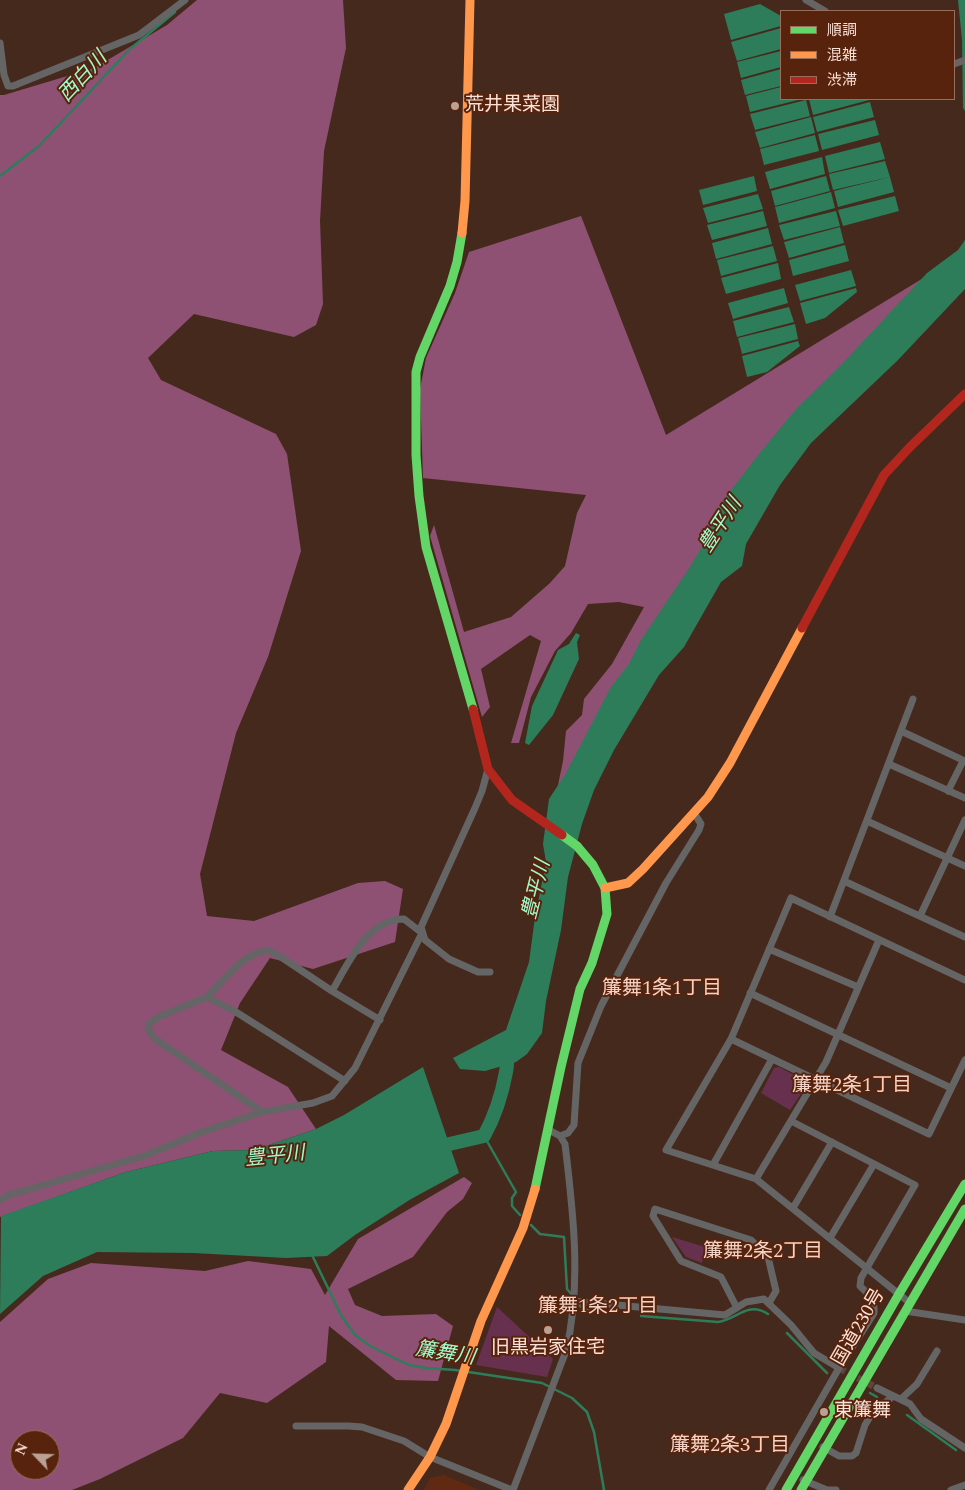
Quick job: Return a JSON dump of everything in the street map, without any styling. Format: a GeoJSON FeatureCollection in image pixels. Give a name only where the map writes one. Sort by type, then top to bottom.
{"type":"FeatureCollection","features":[{"type":"Feature","properties":{"kind":"main road"},"geometry":{"type":"LineString","coordinates":[[408,1490],[430,1457],[446,1424],[481,1321],[523,1228],[537,1181],[549,1130],[560,1067],[580,989],[592,963],[607,914],[605,888],[593,865],[577,846],[512,800],[488,769],[479,730],[426,547],[416,455],[416,372],[420,357],[452,278],[462,232],[465,201],[470,0]]}},
{"type":"Feature","properties":{"kind":"main road"},"geometry":{"type":"LineString","coordinates":[[605,888],[628,883],[644,869],[708,796],[730,763],[884,475],[965,394]]}},
{"type":"Feature","properties":{"kind":"main road","name":"国道230号"},"geometry":{"type":"LineString","coordinates":[[786,1490],[965,1184]]}},
{"type":"Feature","properties":{"kind":"main road","name":"国道230号"},"geometry":{"type":"LineString","coordinates":[[804,1486],[965,1209]]}},
{"type":"Feature","properties":{"kind":"street"},"geometry":{"type":"LineString","coordinates":[[0,43],[4,75],[8,86],[13,86],[139,35],[185,0]]}},
{"type":"Feature","properties":{"kind":"street"},"geometry":{"type":"LineString","coordinates":[[806,0],[823,10]]}},
{"type":"Feature","properties":{"kind":"street"},"geometry":{"type":"LineString","coordinates":[[830,917],[913,699]]}},
{"type":"Feature","properties":{"kind":"street"},"geometry":{"type":"LineString","coordinates":[[901,731],[964,761],[948,791]]}},
{"type":"Feature","properties":{"kind":"street"},"geometry":{"type":"LineString","coordinates":[[889,764],[965,798]]}},
{"type":"Feature","properties":{"kind":"street"},"geometry":{"type":"LineString","coordinates":[[488,769],[475,808],[421,927],[425,940],[449,959],[478,972],[490,972]]}},
{"type":"Feature","properties":{"kind":"street"},"geometry":{"type":"LineString","coordinates":[[560,1136],[568,1133],[574,1125],[578,1063],[601,1006],[666,883],[699,830],[701,824],[694,813]]}},
{"type":"Feature","properties":{"kind":"street"},"geometry":{"type":"LineString","coordinates":[[920,916],[965,820]]}},
{"type":"Feature","properties":{"kind":"street"},"geometry":{"type":"LineString","coordinates":[[867,821],[965,866]]}},
{"type":"Feature","properties":{"kind":"street"},"geometry":{"type":"LineString","coordinates":[[844,881],[965,936]]}},
{"type":"Feature","properties":{"kind":"street"},"geometry":{"type":"LineString","coordinates":[[965,980],[791,898],[731,1039],[666,1150],[756,1179],[899,1294],[908,1307],[965,1320]]}},
{"type":"Feature","properties":{"kind":"street"},"geometry":{"type":"LineString","coordinates":[[332,991],[363,942],[376,929],[387,922],[404,919],[422,933]]}},
{"type":"Feature","properties":{"kind":"street"},"geometry":{"type":"LineString","coordinates":[[0,1200],[9,1194],[147,1155],[199,1133],[262,1112],[313,1103],[332,1096],[355,1068],[422,933]]}},
{"type":"Feature","properties":{"kind":"street"},"geometry":{"type":"LineString","coordinates":[[756,1179],[826,1062],[879,940]]}},
{"type":"Feature","properties":{"kind":"street"},"geometry":{"type":"LineString","coordinates":[[769,949],[858,988]]}},
{"type":"Feature","properties":{"kind":"street"},"geometry":{"type":"LineString","coordinates":[[262,1112],[155,1039],[148,1029],[149,1024],[158,1017],[207,996],[240,963],[254,954],[268,950],[380,1020]]}},
{"type":"Feature","properties":{"kind":"street"},"geometry":{"type":"LineString","coordinates":[[750,993],[951,1088]]}},
{"type":"Feature","properties":{"kind":"street"},"geometry":{"type":"LineString","coordinates":[[207,996],[236,1012],[345,1081]]}},
{"type":"Feature","properties":{"kind":"street"},"geometry":{"type":"LineString","coordinates":[[731,1039],[929,1134],[965,1060]]}},
{"type":"Feature","properties":{"kind":"street"},"geometry":{"type":"LineString","coordinates":[[712,1165],[772,1060]]}},
{"type":"Feature","properties":{"kind":"street"},"geometry":{"type":"LineString","coordinates":[[769,1490],[839,1368],[874,1313],[875,1304],[860,1286],[861,1278],[915,1185],[791,1122]]}},
{"type":"Feature","properties":{"kind":"street"},"geometry":{"type":"LineString","coordinates":[[296,1426],[348,1426],[362,1428],[404,1442],[430,1457],[513,1490],[546,1404],[571,1331],[573,1301],[572,1201],[565,1144],[560,1136],[549,1130]]}},
{"type":"Feature","properties":{"kind":"street"},"geometry":{"type":"LineString","coordinates":[[793,1208],[832,1142]]}},
{"type":"Feature","properties":{"kind":"street"},"geometry":{"type":"LineString","coordinates":[[830,1238],[874,1164]]}},
{"type":"Feature","properties":{"kind":"street"},"geometry":{"type":"LineString","coordinates":[[737,1308],[721,1277],[681,1261],[653,1216],[655,1209],[751,1240],[768,1257],[776,1292],[768,1303]]}},
{"type":"Feature","properties":{"kind":"street"},"geometry":{"type":"LineString","coordinates":[[573,1301],[725,1315],[746,1302],[764,1299],[791,1325],[814,1353],[839,1368]]}},
{"type":"Feature","properties":{"kind":"street"},"geometry":{"type":"LineString","coordinates":[[901,1398],[917,1384],[937,1351]]}},
{"type":"Feature","properties":{"kind":"street"},"geometry":{"type":"LineString","coordinates":[[877,1388],[910,1404],[921,1418],[965,1448]]}},
{"type":"Feature","properties":{"kind":"street"},"geometry":{"type":"LineString","coordinates":[[815,1440],[825,1449],[839,1456],[852,1456],[856,1453],[870,1415],[893,1396]]}},
{"type":"Feature","properties":{"kind":"street"},"geometry":{"type":"LineString","coordinates":[[794,1475],[804,1486],[836,1490]]}},
{"type":"Feature","properties":{"kind":"street"},"geometry":{"type":"LineString","coordinates":[[951,1490],[965,1485]]}},
{"type":"Feature","properties":{"kind":"shaded area"},"geometry":{"type":"Polygon","coordinates":[[[197,0],[343,0],[346,48],[324,151],[320,221],[323,304],[316,325],[294,337],[194,314],[148,358],[161,380],[276,434],[287,454],[301,551],[268,657],[236,733],[200,874],[207,916],[254,921],[358,883],[385,881],[403,889],[395,942],[313,969],[270,958],[240,1003],[221,1050],[288,1087],[316,1129],[254,1150],[213,1151],[126,1172],[0,1217],[0,95],[94,68],[167,25],[197,0]]]}},
{"type":"Feature","properties":{"kind":"shaded area"},"geometry":{"type":"Polygon","coordinates":[[[581,216],[666,435],[925,277],[767,456],[552,814],[563,761],[566,731],[582,715],[584,699],[612,664],[644,607],[619,602],[588,604],[571,633],[555,651],[531,697],[519,743],[511,743],[541,641],[530,635],[481,669],[490,707],[482,717],[430,536],[434,525],[464,632],[511,617],[550,583],[565,566],[577,513],[586,495],[423,478],[420,389],[426,358],[455,293],[469,252],[581,216]]]}},
{"type":"Feature","properties":{"kind":"shaded area"},"geometry":{"type":"Polygon","coordinates":[[[779,1067],[807,1082],[807,1085],[790,1110],[761,1093],[774,1068],[779,1067]]]}},
{"type":"Feature","properties":{"kind":"shaded area"},"geometry":{"type":"Polygon","coordinates":[[[464,1177],[472,1183],[463,1199],[447,1212],[413,1257],[348,1289],[355,1305],[382,1316],[436,1314],[453,1326],[438,1381],[396,1380],[329,1326],[326,1362],[267,1403],[220,1393],[183,1438],[100,1479],[72,1490],[0,1490],[0,1322],[48,1279],[91,1263],[205,1271],[248,1261],[311,1269],[325,1295],[358,1239],[464,1177]]]}},
{"type":"Feature","properties":{"kind":"shaded area"},"geometry":{"type":"Polygon","coordinates":[[[672,1237],[705,1247],[702,1263],[686,1257],[672,1237]]]}},
{"type":"Feature","properties":{"kind":"shaded area"},"geometry":{"type":"Polygon","coordinates":[[[497,1307],[553,1359],[547,1377],[476,1365],[497,1307]]]}},
{"type":"Feature","properties":{"kind":"shaded area"},"geometry":{"type":"Polygon","coordinates":[[[444,1475],[479,1490],[424,1490],[430,1478],[444,1475]]]}},
{"type":"Feature","properties":{"kind":"water"},"geometry":{"type":"Polygon","coordinates":[[[958,0],[965,0],[965,111],[963,108],[962,40],[958,0]]]}},
{"type":"Feature","properties":{"kind":"water"},"geometry":{"type":"Polygon","coordinates":[[[760,4],[780,15],[780,26],[731,40],[724,14],[760,4]]]}},
{"type":"Feature","properties":{"kind":"water"},"geometry":{"type":"Polygon","coordinates":[[[780,28],[780,49],[737,61],[731,42],[780,28]]]}},
{"type":"Feature","properties":{"kind":"water"},"geometry":{"type":"Polygon","coordinates":[[[780,51],[780,67],[741,78],[737,62],[780,51]]]}},
{"type":"Feature","properties":{"kind":"water"},"geometry":{"type":"Polygon","coordinates":[[[780,69],[780,86],[745,95],[741,80],[780,69]]]}},
{"type":"Feature","properties":{"kind":"water"},"geometry":{"type":"Polygon","coordinates":[[[780,87],[780,100],[798,100],[750,112],[746,96],[780,87]]]}},
{"type":"Feature","properties":{"kind":"water"},"geometry":{"type":"Polygon","coordinates":[[[806,100],[810,116],[755,130],[750,114],[806,100]]]}},
{"type":"Feature","properties":{"kind":"water"},"geometry":{"type":"Polygon","coordinates":[[[809,100],[869,100],[813,115],[809,100]]]}},
{"type":"Feature","properties":{"kind":"water"},"geometry":{"type":"Polygon","coordinates":[[[870,102],[874,117],[817,132],[813,117],[870,102]]]}},
{"type":"Feature","properties":{"kind":"water"},"geometry":{"type":"Polygon","coordinates":[[[811,117],[815,133],[760,148],[755,132],[811,117]]]}},
{"type":"Feature","properties":{"kind":"water"},"geometry":{"type":"Polygon","coordinates":[[[875,120],[879,135],[822,150],[818,134],[875,120]]]}},
{"type":"Feature","properties":{"kind":"water"},"geometry":{"type":"Polygon","coordinates":[[[815,135],[819,151],[764,165],[760,149],[815,135]]]}},
{"type":"Feature","properties":{"kind":"water"},"geometry":{"type":"Polygon","coordinates":[[[880,142],[885,159],[829,173],[825,156],[880,142]]]}},
{"type":"Feature","properties":{"kind":"water"},"geometry":{"type":"Polygon","coordinates":[[[822,157],[825,174],[770,189],[765,172],[822,157]]]}},
{"type":"Feature","properties":{"kind":"water"},"geometry":{"type":"Polygon","coordinates":[[[885,161],[890,177],[833,190],[829,174],[885,161]]]}},
{"type":"Feature","properties":{"kind":"water"},"geometry":{"type":"Polygon","coordinates":[[[754,176],[757,191],[703,205],[699,190],[754,176]]]}},
{"type":"Feature","properties":{"kind":"water"},"geometry":{"type":"Polygon","coordinates":[[[826,176],[830,191],[775,206],[771,191],[826,176]]]}},
{"type":"Feature","properties":{"kind":"water"},"geometry":{"type":"Polygon","coordinates":[[[890,177],[894,192],[838,207],[834,191],[890,177]]]}},
{"type":"Feature","properties":{"kind":"water"},"geometry":{"type":"Polygon","coordinates":[[[831,192],[835,208],[779,223],[775,207],[831,192]]]}},
{"type":"Feature","properties":{"kind":"water"},"geometry":{"type":"Polygon","coordinates":[[[758,194],[763,209],[708,223],[703,208],[758,194]]]}},
{"type":"Feature","properties":{"kind":"water"},"geometry":{"type":"Polygon","coordinates":[[[895,196],[899,211],[843,226],[838,210],[895,196]]]}},
{"type":"Feature","properties":{"kind":"water"},"geometry":{"type":"Polygon","coordinates":[[[763,211],[767,226],[712,240],[707,225],[763,211]]]}},
{"type":"Feature","properties":{"kind":"water"},"geometry":{"type":"Polygon","coordinates":[[[836,211],[840,226],[784,240],[779,225],[836,211]]]}},
{"type":"Feature","properties":{"kind":"water"},"geometry":{"type":"Polygon","coordinates":[[[840,227],[844,243],[789,258],[784,242],[840,227]]]}},
{"type":"Feature","properties":{"kind":"water"},"geometry":{"type":"Polygon","coordinates":[[[768,228],[772,244],[716,259],[712,243],[768,228]]]}},
{"type":"Feature","properties":{"kind":"water"},"geometry":{"type":"Polygon","coordinates":[[[965,240],[965,289],[897,361],[811,443],[780,485],[746,544],[742,566],[721,582],[684,647],[659,675],[614,750],[594,790],[582,824],[568,877],[561,930],[546,1001],[542,1033],[527,1054],[516,1062],[485,1071],[460,1069],[453,1058],[506,1030],[529,962],[535,917],[546,862],[543,844],[549,799],[566,773],[611,687],[629,664],[641,640],[702,547],[722,502],[796,409],[843,363],[927,273],[958,250],[965,240]]]}},
{"type":"Feature","properties":{"kind":"water"},"geometry":{"type":"Polygon","coordinates":[[[845,245],[849,261],[793,276],[789,260],[845,245]]]}},
{"type":"Feature","properties":{"kind":"water"},"geometry":{"type":"Polygon","coordinates":[[[773,246],[777,261],[721,276],[717,260],[773,246]]]}},
{"type":"Feature","properties":{"kind":"water"},"geometry":{"type":"Polygon","coordinates":[[[778,263],[781,279],[726,294],[721,278],[778,263]]]}},
{"type":"Feature","properties":{"kind":"water"},"geometry":{"type":"Polygon","coordinates":[[[851,270],[856,286],[800,301],[795,285],[851,270]]]}},
{"type":"Feature","properties":{"kind":"water"},"geometry":{"type":"Polygon","coordinates":[[[784,288],[788,303],[733,319],[728,303],[784,288]]]}},
{"type":"Feature","properties":{"kind":"water"},"geometry":{"type":"Polygon","coordinates":[[[856,288],[857,292],[825,318],[806,324],[800,303],[856,288]]]}},
{"type":"Feature","properties":{"kind":"water"},"geometry":{"type":"Polygon","coordinates":[[[789,307],[794,322],[737,337],[733,321],[789,307]]]}},
{"type":"Feature","properties":{"kind":"water"},"geometry":{"type":"Polygon","coordinates":[[[795,324],[798,339],[742,354],[738,338],[795,324]]]}},
{"type":"Feature","properties":{"kind":"water"},"geometry":{"type":"Polygon","coordinates":[[[798,341],[800,346],[767,372],[747,377],[742,356],[798,341]]]}},
{"type":"Feature","properties":{"kind":"water"},"geometry":{"type":"Polygon","coordinates":[[[576,633],[580,635],[577,642],[579,659],[553,715],[529,745],[525,743],[532,706],[558,650],[569,644],[576,633]]]}},
{"type":"Feature","properties":{"kind":"water"},"geometry":{"type":"Polygon","coordinates":[[[423,1067],[459,1173],[411,1199],[355,1235],[327,1256],[286,1258],[193,1253],[97,1252],[43,1276],[0,1314],[1,1216],[126,1172],[213,1151],[254,1150],[316,1129],[344,1115],[423,1067]]]}},
{"type":"Feature","properties":{"kind":"waterway","name":"西白川"},"geometry":{"type":"LineString","coordinates":[[0,176],[39,146],[130,49],[175,12]]}},
{"type":"Feature","properties":{"kind":"waterway","name":"豊平川"},"geometry":{"type":"LineString","coordinates":[[432,1148],[484,1136],[492,1121],[500,1097],[510,1048]]}},
{"type":"Feature","properties":{"kind":"waterway"},"geometry":{"type":"LineString","coordinates":[[484,1136],[516,1192],[512,1198],[512,1206],[520,1215]]}},
{"type":"Feature","properties":{"kind":"waterway"},"geometry":{"type":"LineString","coordinates":[[531,1225],[540,1234],[564,1237],[567,1289],[573,1296]]}},
{"type":"Feature","properties":{"kind":"waterway","name":"簾舞川"},"geometry":{"type":"LineString","coordinates":[[312,1255],[342,1317],[356,1336],[372,1347],[409,1365],[542,1383],[572,1398],[587,1412],[594,1432],[604,1490]]}},
{"type":"Feature","properties":{"kind":"waterway"},"geometry":{"type":"LineString","coordinates":[[577,1302],[582,1308],[597,1312]]}},
{"type":"Feature","properties":{"kind":"waterway"},"geometry":{"type":"LineString","coordinates":[[641,1316],[718,1322],[754,1309],[768,1314]]}},
{"type":"Feature","properties":{"kind":"waterway"},"geometry":{"type":"LineString","coordinates":[[787,1333],[827,1373]]}},
{"type":"Feature","properties":{"kind":"waterway"},"geometry":{"type":"LineString","coordinates":[[870,1393],[877,1397]]}},
{"type":"Feature","properties":{"kind":"waterway"},"geometry":{"type":"LineString","coordinates":[[907,1415],[956,1450]]}},
{"type":"Feature","properties":{"kind":"tunnel"},"geometry":{"type":"LineString","coordinates":[[839,1368],[877,1388]]}},
{"type":"Feature","properties":{"kind":"traffic: fast"},"geometry":{"type":"LineString","coordinates":[[462,233],[457,262],[450,286],[420,357],[416,372],[416,455],[426,547],[473,709]]}},
{"type":"Feature","properties":{"kind":"traffic: fast"},"geometry":{"type":"LineString","coordinates":[[535,1189],[580,989],[592,963],[607,914],[605,888],[593,865],[577,846],[562,835]]}},
{"type":"Feature","properties":{"kind":"traffic: fast"},"geometry":{"type":"LineString","coordinates":[[786,1490],[965,1184]]}},
{"type":"Feature","properties":{"kind":"traffic: fast"},"geometry":{"type":"LineString","coordinates":[[801,1490],[965,1209]]}},
{"type":"Feature","properties":{"kind":"traffic: slow"},"geometry":{"type":"LineString","coordinates":[[462,233],[465,201],[470,0]]}},
{"type":"Feature","properties":{"kind":"traffic: slow"},"geometry":{"type":"LineString","coordinates":[[605,888],[628,883],[708,797],[730,763],[802,628]]}},
{"type":"Feature","properties":{"kind":"traffic: slow"},"geometry":{"type":"LineString","coordinates":[[408,1490],[430,1457],[446,1424],[481,1321],[523,1228],[535,1189]]}},
{"type":"Feature","properties":{"kind":"traffic: jam"},"geometry":{"type":"LineString","coordinates":[[802,628],[884,475],[965,394]]}},
{"type":"Feature","properties":{"kind":"traffic: jam"},"geometry":{"type":"LineString","coordinates":[[473,709],[488,769],[512,800],[562,835]]}},
{"type":"Feature","properties":{"kind":"place","name":"荒井果菜園"},"geometry":{"type":"Point","coordinates":[455,106]}},
{"type":"Feature","properties":{"kind":"place","name":"旧黒岩家住宅"},"geometry":{"type":"Point","coordinates":[548,1330]}},
{"type":"Feature","properties":{"kind":"place","name":"東簾舞"},"geometry":{"type":"Point","coordinates":[824,1412]}},
{"type":"Feature","properties":{"kind":"district","name":"簾舞1条1丁目"},"geometry":{"type":"Point","coordinates":[662,990]}},
{"type":"Feature","properties":{"kind":"district","name":"簾舞2条1丁目"},"geometry":{"type":"Point","coordinates":[852,1087]}},
{"type":"Feature","properties":{"kind":"district","name":"簾舞2条2丁目"},"geometry":{"type":"Point","coordinates":[763,1253]}},
{"type":"Feature","properties":{"kind":"district","name":"簾舞1条2丁目"},"geometry":{"type":"Point","coordinates":[598,1308]}},
{"type":"Feature","properties":{"kind":"district","name":"簾舞2条3丁目"},"geometry":{"type":"Point","coordinates":[730,1447]}}]}
